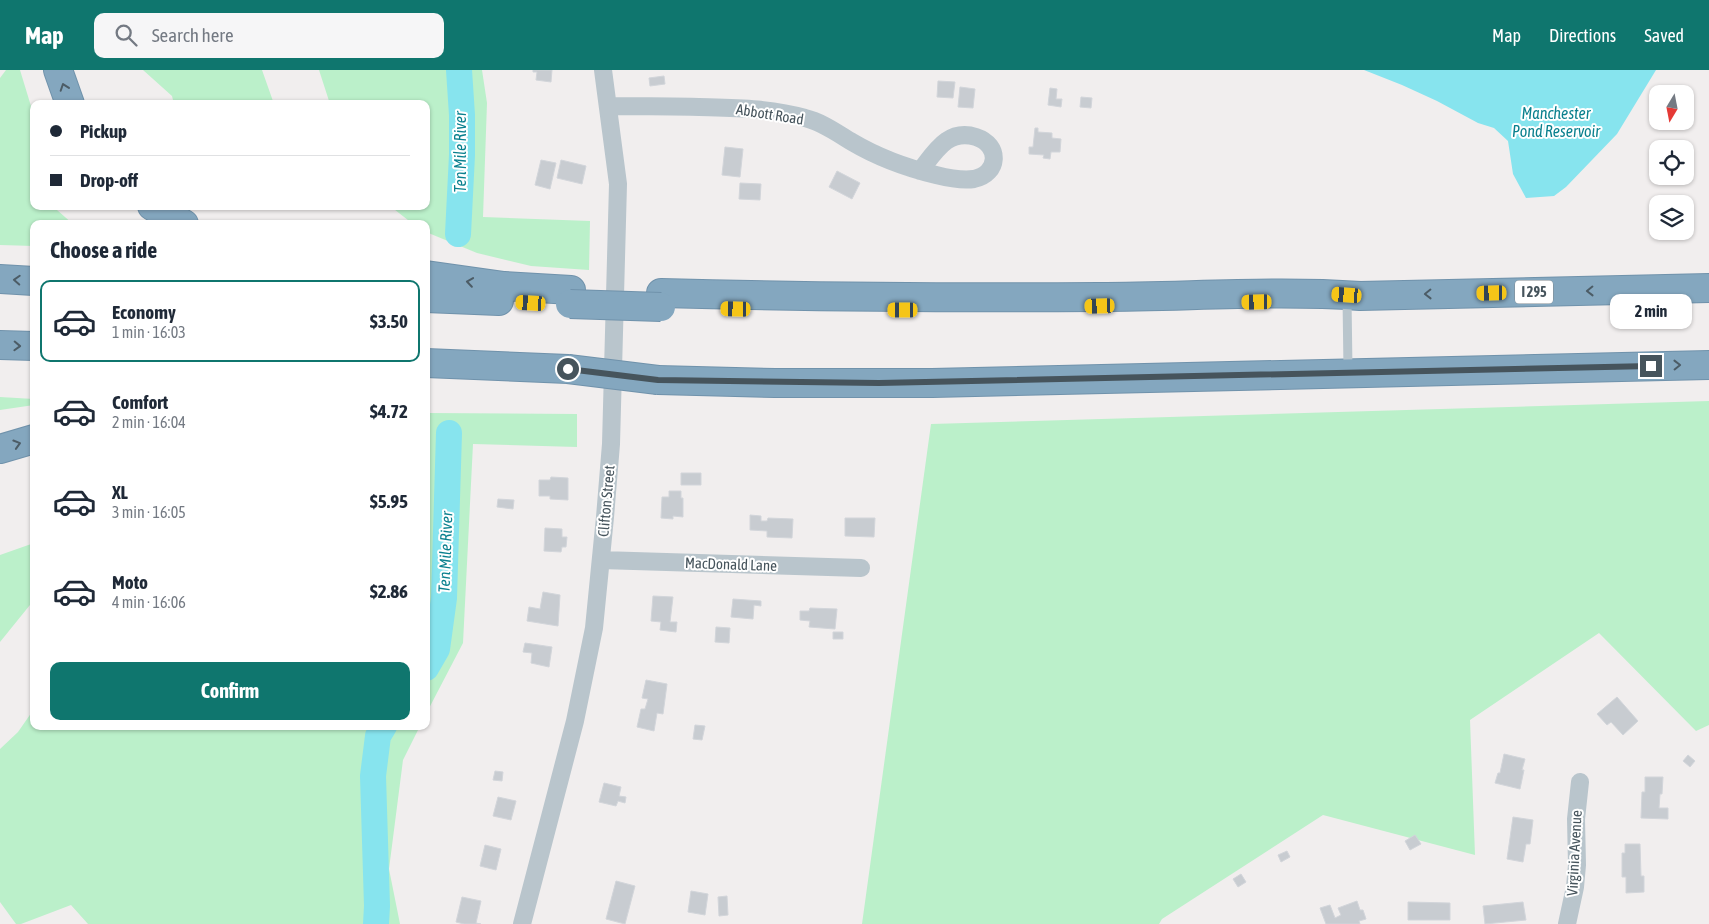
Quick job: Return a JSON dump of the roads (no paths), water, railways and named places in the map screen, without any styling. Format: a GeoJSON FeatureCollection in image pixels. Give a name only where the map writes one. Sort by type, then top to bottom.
{"type":"FeatureCollection","features":[{"type":"Feature","properties":{"kind":"highway"},"geometry":{"type":"LineString","coordinates":[[58,70],[69,100]]}},
{"type":"Feature","properties":{"kind":"highway"},"geometry":{"type":"LineString","coordinates":[[159,210],[177,220]]}},
{"type":"Feature","properties":{"kind":"highway"},"geometry":{"type":"LineString","coordinates":[[430,276],[571,297]]}},
{"type":"Feature","properties":{"kind":"highway"},"geometry":{"type":"LineString","coordinates":[[0,279],[30,281]]}},
{"type":"Feature","properties":{"kind":"highway","name":"I 295"},"geometry":{"type":"LineString","coordinates":[[1351,296],[1709,288]]}},
{"type":"Feature","properties":{"kind":"highway"},"geometry":{"type":"LineString","coordinates":[[430,298],[571,297],[661,300],[858,297],[1100,297],[1315,293],[1351,296]]}},
{"type":"Feature","properties":{"kind":"highway"},"geometry":{"type":"LineString","coordinates":[[0,345],[30,346]]}},
{"type":"Feature","properties":{"kind":"highway"},"geometry":{"type":"LineString","coordinates":[[430,363],[568,376],[658,380],[897,383],[1709,364]]}},
{"type":"Feature","properties":{"kind":"highway"},"geometry":{"type":"LineString","coordinates":[[430,381],[568,376]]}},
{"type":"Feature","properties":{"kind":"highway"},"geometry":{"type":"LineString","coordinates":[[0,449],[30,440]]}},
{"type":"Feature","properties":{"kind":"street","name":"Clifton Street"},"geometry":{"type":"LineString","coordinates":[[522,924],[576,721],[594,628],[601,560],[611,444],[618,193],[603,70]]}},
{"type":"Feature","properties":{"kind":"street","name":"Abbott Road"},"geometry":{"type":"LineString","coordinates":[[608,106],[738,108],[781,112],[805,118],[832,130],[874,154],[920,171]]}},
{"type":"Feature","properties":{"kind":"street","name":"MacDonald Lane"},"geometry":{"type":"LineString","coordinates":[[601,560],[861,568]]}},
{"type":"Feature","properties":{"kind":"street","name":"Virginia Avenue"},"geometry":{"type":"LineString","coordinates":[[1567,924],[1575,887],[1577,865],[1576,819],[1580,782]]}},
{"type":"Feature","properties":{"kind":"lane"},"geometry":{"type":"LineString","coordinates":[[1348,373],[1351,296]]}},
{"type":"Feature","properties":{"kind":"water","name":"Manchester Pond Reservoir"},"geometry":{"type":"Polygon","coordinates":[[[1364,70],[1656,70],[1617,134],[1566,187],[1554,196],[1526,198],[1513,174],[1508,141],[1494,128],[1478,123],[1437,101],[1364,70]]]}},
{"type":"Feature","properties":{"kind":"waterway","name":"Ten Mile River"},"geometry":{"type":"LineString","coordinates":[[458,234],[462,155],[459,70]]}},
{"type":"Feature","properties":{"kind":"waterway","name":"Ten Mile River"},"geometry":{"type":"LineString","coordinates":[[430,661],[437,649],[444,598],[449,433]]}},
{"type":"Feature","properties":{"kind":"waterway","name":"Ten Mile River"},"geometry":{"type":"LineString","coordinates":[[376,924],[373,776],[378,736],[382,730]]}}]}
